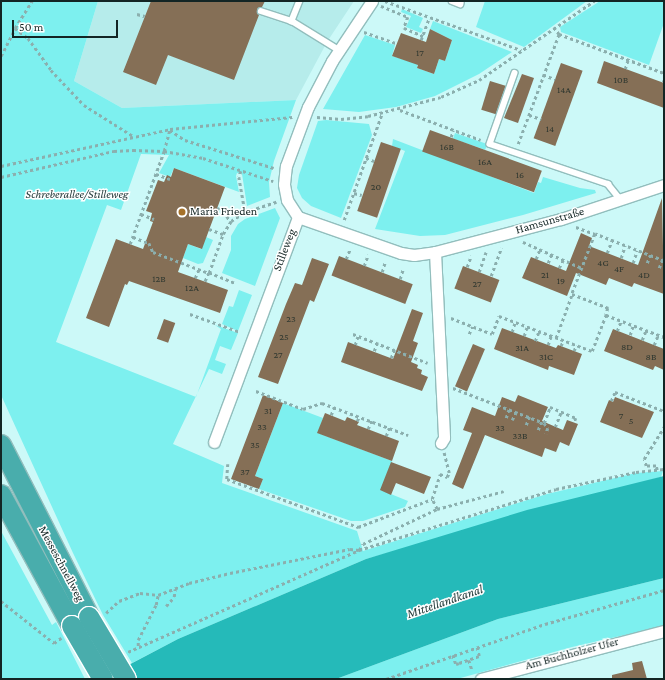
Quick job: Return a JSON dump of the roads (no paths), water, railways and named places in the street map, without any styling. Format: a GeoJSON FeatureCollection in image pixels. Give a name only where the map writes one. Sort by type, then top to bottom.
{"type":"FeatureCollection","features":[{"type":"Feature","properties":{"kind":"highway","name":"Messeschnellweg"},"geometry":{"type":"LineString","coordinates":[[1,445],[98,615],[126,679]]}},
{"type":"Feature","properties":{"kind":"highway","name":"Messeschnellweg"},"geometry":{"type":"LineString","coordinates":[[1,495],[66,632],[103,679]]}},
{"type":"Feature","properties":{"kind":"street","name":"Stilleweg"},"geometry":{"type":"LineString","coordinates":[[214,442],[298,217],[287,200],[284,184],[286,166],[305,117],[339,50],[377,4]]}},
{"type":"Feature","properties":{"kind":"street","name":"Hamsunstraße"},"geometry":{"type":"LineString","coordinates":[[298,217],[401,253],[435,252],[561,219],[664,186]]}},
{"type":"Feature","properties":{"kind":"street"},"geometry":{"type":"LineString","coordinates":[[435,252],[444,438],[441,443]]}},
{"type":"Feature","properties":{"kind":"street","name":"Am Buchholzer Ufer"},"geometry":{"type":"LineString","coordinates":[[481,679],[664,630]]}},
{"type":"Feature","properties":{"kind":"lane"},"geometry":{"type":"LineString","coordinates":[[292,21],[300,1]]}},
{"type":"Feature","properties":{"kind":"lane"},"geometry":{"type":"LineString","coordinates":[[452,1],[460,4],[461,1]]}},
{"type":"Feature","properties":{"kind":"lane"},"geometry":{"type":"LineString","coordinates":[[261,11],[292,21],[339,50]]}},
{"type":"Feature","properties":{"kind":"lane"},"geometry":{"type":"LineString","coordinates":[[515,73],[490,144],[608,184],[621,200]]}},
{"type":"Feature","properties":{"kind":"water","name":"Mittellandkanal"},"geometry":{"type":"Polygon","coordinates":[[[664,476],[664,578],[498,619],[336,679],[102,679],[178,639],[366,559],[527,510],[664,476]]]}},
{"type":"Feature","properties":{"kind":"place","name":"Maria Frieden"},"geometry":{"type":"Point","coordinates":[182,212]}},
{"type":"Feature","properties":{"kind":"park label","name":"Schreberallee/Stilleweg"},"geometry":{"type":"Point","coordinates":[77,195]}}]}
